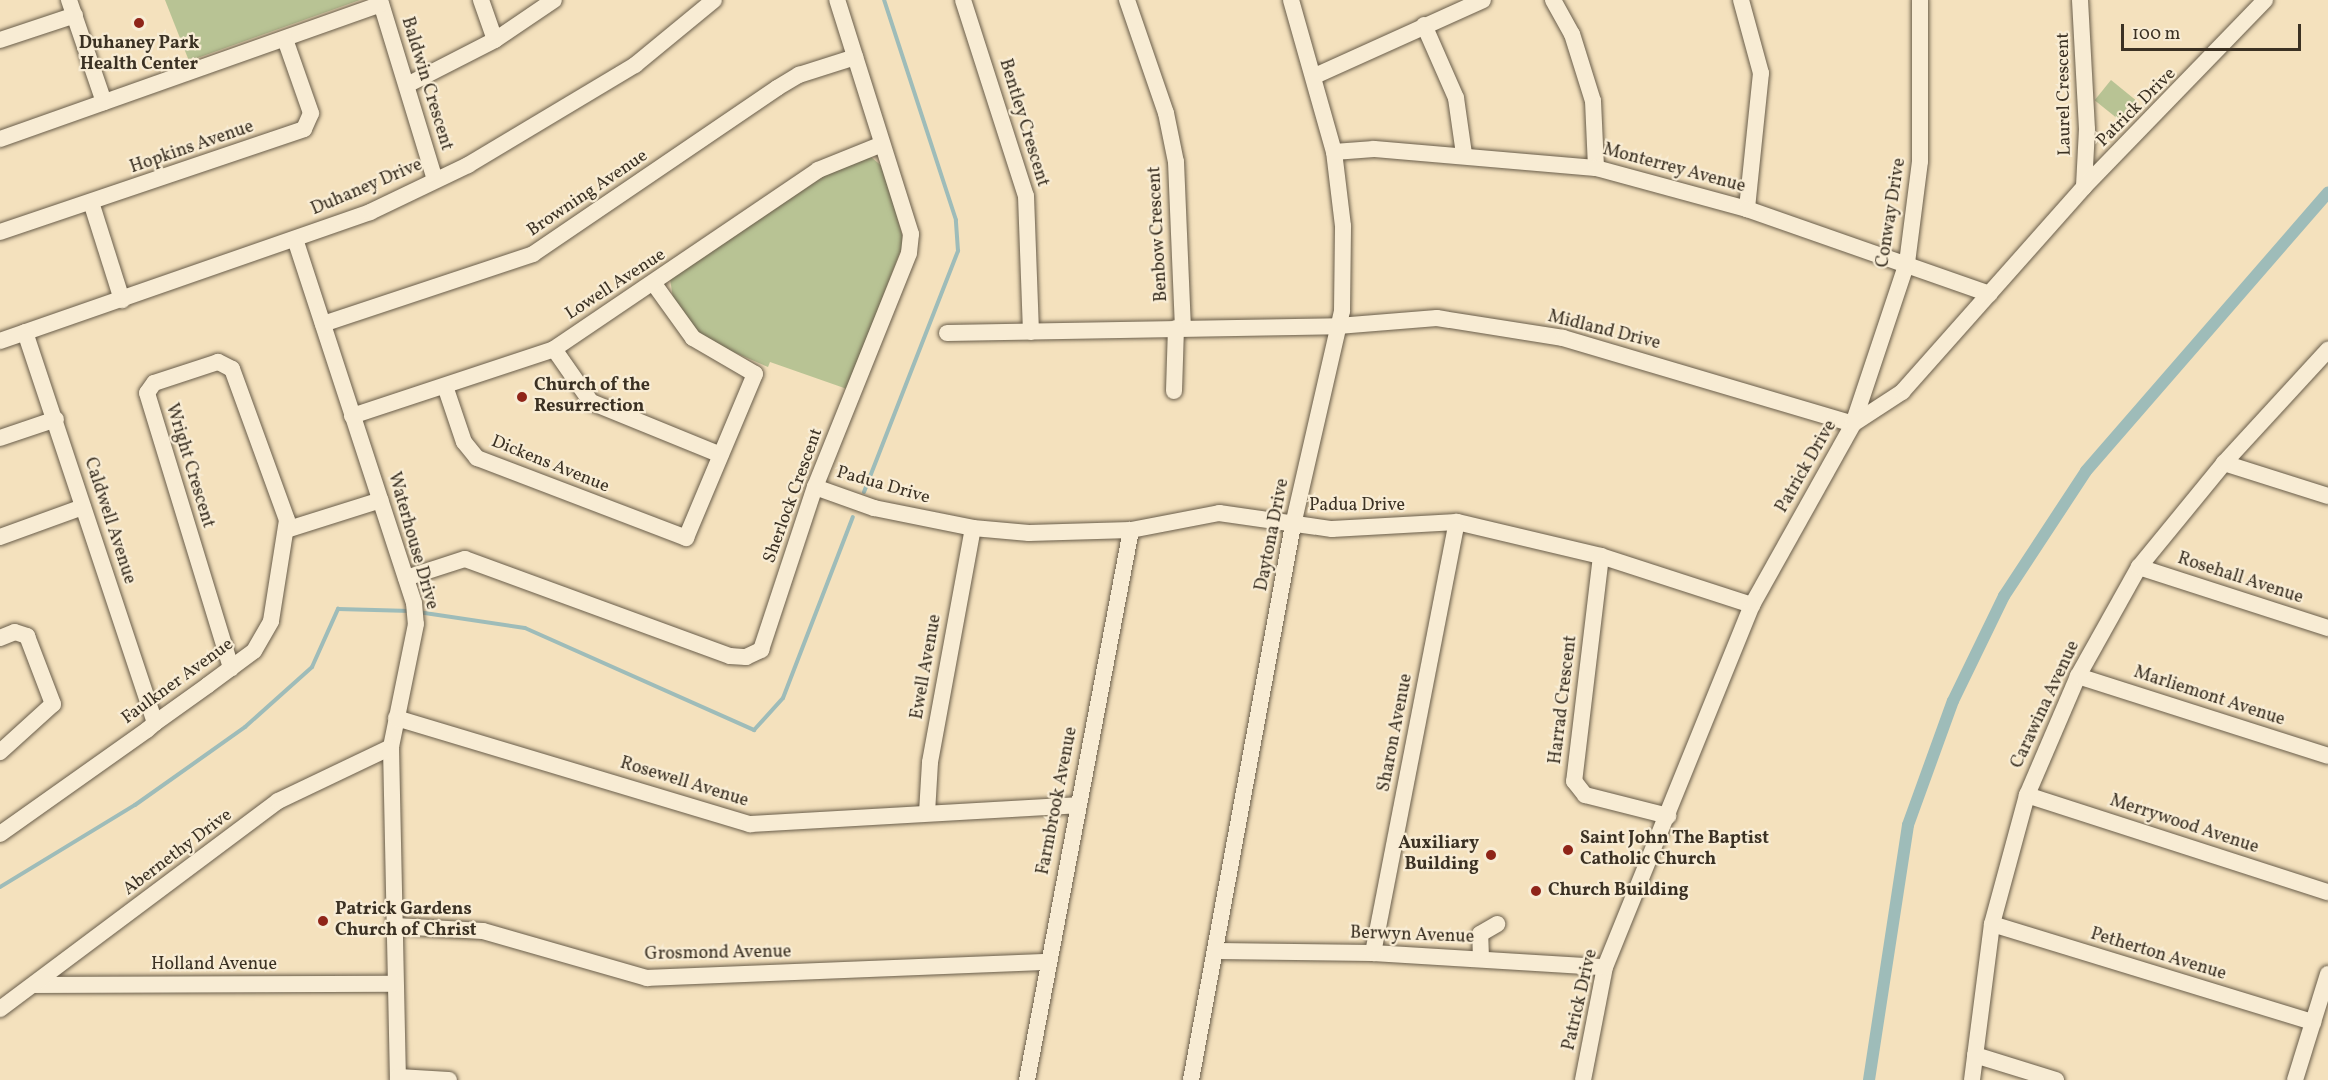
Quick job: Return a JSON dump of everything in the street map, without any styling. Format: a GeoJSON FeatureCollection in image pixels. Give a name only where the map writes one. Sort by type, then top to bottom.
{"type":"FeatureCollection","features":[{"type":"Feature","properties":{"kind":"street"},"geometry":{"type":"LineString","coordinates":[[481,0],[495,40]]}},
{"type":"Feature","properties":{"kind":"street"},"geometry":{"type":"LineString","coordinates":[[407,85],[495,40],[554,0]]}},
{"type":"Feature","properties":{"kind":"street","name":"Duhaney Drive"},"geometry":{"type":"LineString","coordinates":[[0,341],[370,212],[435,180],[576,104],[714,0]]}},
{"type":"Feature","properties":{"kind":"street","name":"Sherlock Crescent"},"geometry":{"type":"LineString","coordinates":[[406,578],[465,559],[730,656],[746,657],[761,650],[815,487],[909,253],[911,234],[880,145],[837,0]]}},
{"type":"Feature","properties":{"kind":"street","name":"Bentley Crescent"},"geometry":{"type":"LineString","coordinates":[[963,0],[1026,196],[1031,332]]}},
{"type":"Feature","properties":{"kind":"street","name":"Benbow Crescent"},"geometry":{"type":"LineString","coordinates":[[1127,0],[1166,113],[1176,162],[1180,328],[1174,391]]}},
{"type":"Feature","properties":{"kind":"street","name":"Daytona Drive"},"geometry":{"type":"LineString","coordinates":[[1191,1080],[1217,951],[1293,525],[1338,326],[1343,226],[1334,152],[1317,75],[1292,0]]}},
{"type":"Feature","properties":{"kind":"street"},"geometry":{"type":"LineString","coordinates":[[1317,75],[1483,0]]}},
{"type":"Feature","properties":{"kind":"street"},"geometry":{"type":"LineString","coordinates":[[1553,0],[1572,34],[1593,101],[1596,168]]}},
{"type":"Feature","properties":{"kind":"street"},"geometry":{"type":"LineString","coordinates":[[1741,0],[1761,73],[1747,209]]}},
{"type":"Feature","properties":{"kind":"street","name":"Conway Drive"},"geometry":{"type":"LineString","coordinates":[[1852,424],[1907,263],[1920,161],[1920,0]]}},
{"type":"Feature","properties":{"kind":"street","name":"Laurel Crescent"},"geometry":{"type":"LineString","coordinates":[[2080,0],[2087,129],[2084,188]]}},
{"type":"Feature","properties":{"kind":"street","name":"Patrick Drive"},"geometry":{"type":"LineString","coordinates":[[1583,1080],[1605,967],[1752,605],[1852,424],[1902,393],[2084,188],[2265,0]]}},
{"type":"Feature","properties":{"kind":"street"},"geometry":{"type":"LineString","coordinates":[[0,139],[285,39],[380,2]]}},
{"type":"Feature","properties":{"kind":"street","name":"Baldwin Crescent"},"geometry":{"type":"LineString","coordinates":[[380,2],[435,180]]}},
{"type":"Feature","properties":{"kind":"street"},"geometry":{"type":"LineString","coordinates":[[0,40],[72,8],[104,102]]}},
{"type":"Feature","properties":{"kind":"street"},"geometry":{"type":"LineString","coordinates":[[1425,25],[1456,98],[1464,154]]}},
{"type":"Feature","properties":{"kind":"street","name":"Hopkins Avenue"},"geometry":{"type":"LineString","coordinates":[[0,232],[304,129],[311,113],[285,39]]}},
{"type":"Feature","properties":{"kind":"street","name":"Browning Avenue"},"geometry":{"type":"LineString","coordinates":[[323,324],[533,254],[784,84],[855,57]]}},
{"type":"Feature","properties":{"kind":"street","name":"Lowell Avenue"},"geometry":{"type":"LineString","coordinates":[[352,416],[554,349],[654,284],[818,170],[880,145]]}},
{"type":"Feature","properties":{"kind":"street","name":"Monterrey Avenue"},"geometry":{"type":"LineString","coordinates":[[1334,152],[1464,154],[1596,168],[1747,209],[1907,263],[1990,294]]}},
{"type":"Feature","properties":{"kind":"street"},"geometry":{"type":"LineString","coordinates":[[91,202],[122,300]]}},
{"type":"Feature","properties":{"kind":"street","name":"Waterhouse Drive"},"geometry":{"type":"LineString","coordinates":[[295,239],[414,603],[416,624],[390,747],[398,1079]]}},
{"type":"Feature","properties":{"kind":"street"},"geometry":{"type":"LineString","coordinates":[[554,349],[591,402],[722,455],[755,374],[693,338],[654,284]]}},
{"type":"Feature","properties":{"kind":"street","name":"Midland Drive"},"geometry":{"type":"LineString","coordinates":[[947,333],[1338,326],[1437,318],[1563,338],[1852,424]]}},
{"type":"Feature","properties":{"kind":"street","name":"Caldwell Avenue"},"geometry":{"type":"LineString","coordinates":[[25,332],[56,419],[155,723]]}},
{"type":"Feature","properties":{"kind":"street","name":"Carawina Avenue"},"geometry":{"type":"LineString","coordinates":[[1972,1080],[1992,924],[2027,795],[2078,676],[2139,567],[2224,463],[2328,350]]}},
{"type":"Feature","properties":{"kind":"street","name":"Wright Crescent"},"geometry":{"type":"LineString","coordinates":[[231,668],[148,397],[151,384],[215,362],[230,366],[289,529]]}},
{"type":"Feature","properties":{"kind":"street","name":"Dickens Avenue"},"geometry":{"type":"LineString","coordinates":[[445,386],[464,442],[477,458],[682,538],[689,535],[722,455]]}},
{"type":"Feature","properties":{"kind":"street"},"geometry":{"type":"LineString","coordinates":[[0,438],[56,419]]}},
{"type":"Feature","properties":{"kind":"street"},"geometry":{"type":"LineString","coordinates":[[2224,463],[2328,496]]}},
{"type":"Feature","properties":{"kind":"street","name":"Padua Drive"},"geometry":{"type":"LineString","coordinates":[[815,487],[874,508],[974,528],[1072,534],[1131,530],[1219,513],[1293,525],[1367,529],[1457,522],[1602,556],[1752,605]]}},
{"type":"Feature","properties":{"kind":"street"},"geometry":{"type":"LineString","coordinates":[[289,529],[381,500]]}},
{"type":"Feature","properties":{"kind":"street"},"geometry":{"type":"LineString","coordinates":[[0,537],[83,507]]}},
{"type":"Feature","properties":{"kind":"street","name":"Sharon Avenue"},"geometry":{"type":"LineString","coordinates":[[1373,953],[1457,522]]}},
{"type":"Feature","properties":{"kind":"street","name":"Ewell Avenue"},"geometry":{"type":"LineString","coordinates":[[927,813],[930,762],[974,528]]}},
{"type":"Feature","properties":{"kind":"street","name":"Faulkner Avenue"},"geometry":{"type":"LineString","coordinates":[[0,834],[254,651],[271,621],[289,529]]}},
{"type":"Feature","properties":{"kind":"street","name":"Farmbrook Avenue"},"geometry":{"type":"LineString","coordinates":[[1027,1080],[1077,805],[1131,530]]}},
{"type":"Feature","properties":{"kind":"street","name":"Harrad Crescent"},"geometry":{"type":"LineString","coordinates":[[1602,556],[1574,781],[1585,795],[1668,816]]}},
{"type":"Feature","properties":{"kind":"street","name":"Rosehall Avenue"},"geometry":{"type":"LineString","coordinates":[[2139,567],[2328,628]]}},
{"type":"Feature","properties":{"kind":"street"},"geometry":{"type":"LineString","coordinates":[[0,638],[15,632],[27,636],[53,704],[0,752]]}},
{"type":"Feature","properties":{"kind":"street","name":"Marliemont Avenue"},"geometry":{"type":"LineString","coordinates":[[2078,676],[2328,756]]}},
{"type":"Feature","properties":{"kind":"street","name":"Rosewell Avenue"},"geometry":{"type":"LineString","coordinates":[[396,718],[750,824],[1077,805]]}},
{"type":"Feature","properties":{"kind":"street","name":"Abernethy Drive"},"geometry":{"type":"LineString","coordinates":[[0,1009],[278,801],[390,747]]}},
{"type":"Feature","properties":{"kind":"street","name":"Merrywood Avenue"},"geometry":{"type":"LineString","coordinates":[[2027,795],[2328,892]]}},
{"type":"Feature","properties":{"kind":"street"},"geometry":{"type":"LineString","coordinates":[[1481,958],[1480,934],[1497,924]]}},
{"type":"Feature","properties":{"kind":"street","name":"Petherton Avenue"},"geometry":{"type":"LineString","coordinates":[[1992,924],[2313,1022]]}},
{"type":"Feature","properties":{"kind":"street","name":"Grosmond Avenue"},"geometry":{"type":"LineString","coordinates":[[395,926],[483,931],[647,978],[1048,962]]}},
{"type":"Feature","properties":{"kind":"street","name":"Berwyn Avenue"},"geometry":{"type":"LineString","coordinates":[[1217,951],[1373,953],[1605,967]]}},
{"type":"Feature","properties":{"kind":"street"},"geometry":{"type":"LineString","coordinates":[[2295,1080],[2328,974]]}},
{"type":"Feature","properties":{"kind":"street","name":"Holland Avenue"},"geometry":{"type":"LineString","coordinates":[[35,985],[394,984]]}},
{"type":"Feature","properties":{"kind":"street"},"geometry":{"type":"LineString","coordinates":[[1975,1055],[2056,1080]]}},
{"type":"Feature","properties":{"kind":"street"},"geometry":{"type":"LineString","coordinates":[[398,1079],[449,1080]]}},
{"type":"Feature","properties":{"kind":"green space"},"geometry":{"type":"Polygon","coordinates":[[[165,0],[360,0],[189,61],[165,0]]]}},
{"type":"Feature","properties":{"kind":"green space"},"geometry":{"type":"Polygon","coordinates":[[[2111,80],[2136,100],[2120,120],[2095,100],[2111,80]]]}},
{"type":"Feature","properties":{"kind":"green space"},"geometry":{"type":"Polygon","coordinates":[[[871,157],[884,168],[904,242],[847,389],[770,362],[768,367],[699,337],[673,298],[670,279],[845,162],[871,157]]]}},
{"type":"Feature","properties":{"kind":"waterway"},"geometry":{"type":"LineString","coordinates":[[864,492],[958,251],[956,220],[884,0]]}},
{"type":"Feature","properties":{"kind":"waterway"},"geometry":{"type":"LineString","coordinates":[[1869,1080],[1908,825],[1953,701],[2004,596],[2086,471],[2328,193]]}},
{"type":"Feature","properties":{"kind":"waterway"},"geometry":{"type":"LineString","coordinates":[[418,612],[525,628],[754,730],[783,698],[853,517]]}},
{"type":"Feature","properties":{"kind":"waterway"},"geometry":{"type":"LineString","coordinates":[[0,887],[135,805],[245,727],[312,667],[338,609],[411,611]]}},
{"type":"Feature","properties":{"kind":"place","name":"Duhaney Park Health Center"},"geometry":{"type":"Point","coordinates":[139,23]}},
{"type":"Feature","properties":{"kind":"place","name":"Church of the Resurrection"},"geometry":{"type":"Point","coordinates":[522,397]}},
{"type":"Feature","properties":{"kind":"place","name":"Saint John The Baptist Catholic Church"},"geometry":{"type":"Point","coordinates":[1568,850]}},
{"type":"Feature","properties":{"kind":"place","name":"Auxiliary Building"},"geometry":{"type":"Point","coordinates":[1491,855]}},
{"type":"Feature","properties":{"kind":"place","name":"Church Building"},"geometry":{"type":"Point","coordinates":[1536,891]}},
{"type":"Feature","properties":{"kind":"place","name":"Patrick Gardens Church of Christ"},"geometry":{"type":"Point","coordinates":[323,921]}}]}
